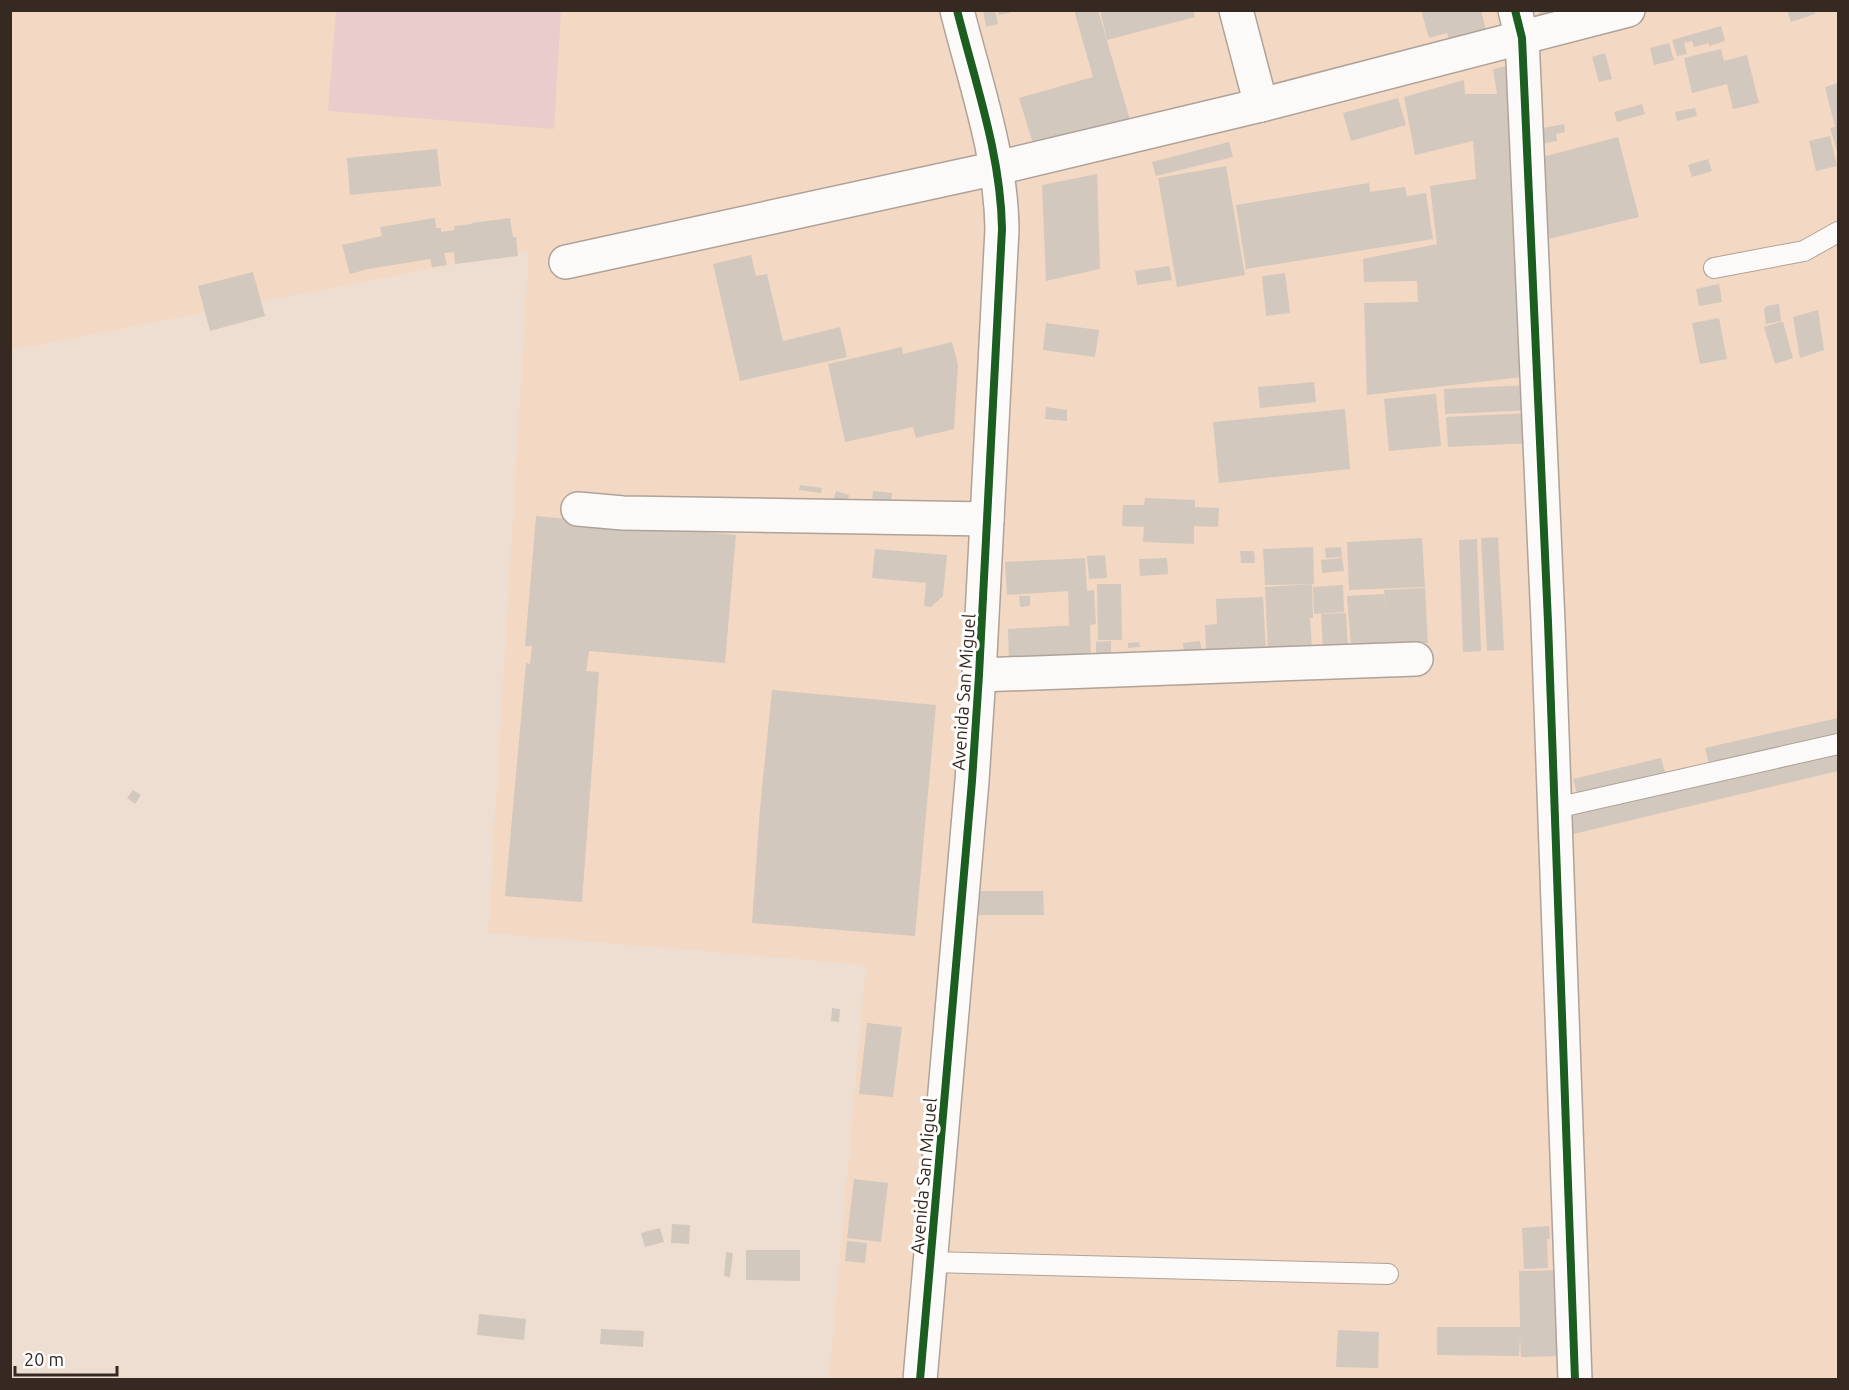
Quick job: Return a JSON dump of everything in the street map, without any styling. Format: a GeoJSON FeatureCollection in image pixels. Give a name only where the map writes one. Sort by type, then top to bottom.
{"type":"FeatureCollection","features":[{"type":"Feature","properties":{"kind":"street","name":"Avenida San Miguel"},"geometry":{"type":"LineString","coordinates":[[920,1380],[980,675],[1002,229],[1002,197],[997,168],[957,10]]}},
{"type":"Feature","properties":{"kind":"street"},"geometry":{"type":"LineString","coordinates":[[1236,10],[1261,105]]}},
{"type":"Feature","properties":{"kind":"street"},"geometry":{"type":"LineString","coordinates":[[566,262],[997,168],[1261,105],[1519,24],[1628,10]]}},
{"type":"Feature","properties":{"kind":"street"},"geometry":{"type":"LineString","coordinates":[[1519,24],[1548,622],[1575,1380]]}},
{"type":"Feature","properties":{"kind":"street"},"geometry":{"type":"LineString","coordinates":[[578,509],[623,513],[987,519]]}},
{"type":"Feature","properties":{"kind":"street"},"geometry":{"type":"LineString","coordinates":[[980,675],[1416,658]]}},
{"type":"Feature","properties":{"kind":"lane"},"geometry":{"type":"LineString","coordinates":[[1714,268],[1804,251],[1839,232]]}},
{"type":"Feature","properties":{"kind":"lane"},"geometry":{"type":"LineString","coordinates":[[1569,805],[1839,744]]}},
{"type":"Feature","properties":{"kind":"lane"},"geometry":{"type":"LineString","coordinates":[[930,1262],[1388,1274]]}},
{"type":"Feature","properties":{"kind":"shaded area"},"geometry":{"type":"Polygon","coordinates":[[[11,11],[1838,11],[1838,1379],[829,1379],[866,965],[488,933],[529,250],[11,350],[11,11]]]}},
{"type":"Feature","properties":{"kind":"shaded area"},"geometry":{"type":"Polygon","coordinates":[[[336,11],[561,11],[554,129],[328,111],[336,11]]]}},
{"type":"Feature","properties":{"kind":"building"},"geometry":{"type":"Polygon","coordinates":[[[983,10],[995,10],[998,24],[986,27],[983,10]]]}},
{"type":"Feature","properties":{"kind":"building"},"geometry":{"type":"Polygon","coordinates":[[[998,10],[1010,10],[1010,13],[999,15],[998,10]]]}},
{"type":"Feature","properties":{"kind":"building"},"geometry":{"type":"Polygon","coordinates":[[[1074,10],[1098,10],[1130,120],[1034,147],[1019,98],[1093,77],[1074,10]]]}},
{"type":"Feature","properties":{"kind":"building"},"geometry":{"type":"Polygon","coordinates":[[[1100,10],[1193,10],[1195,17],[1107,40],[1100,10]]]}},
{"type":"Feature","properties":{"kind":"building"},"geometry":{"type":"Polygon","coordinates":[[[1421,10],[1481,10],[1486,30],[1449,41],[1447,33],[1429,38],[1421,10]]]}},
{"type":"Feature","properties":{"kind":"building"},"geometry":{"type":"Polygon","coordinates":[[[1538,10],[1560,10],[1560,11],[1540,17],[1538,10]]]}},
{"type":"Feature","properties":{"kind":"building"},"geometry":{"type":"Polygon","coordinates":[[[1787,10],[1814,10],[1815,14],[1791,22],[1787,10]]]}},
{"type":"Feature","properties":{"kind":"building"},"geometry":{"type":"Polygon","coordinates":[[[1721,26],[1725,41],[1709,46],[1709,43],[1694,47],[1692,41],[1684,43],[1687,54],[1677,56],[1672,40],[1721,26]]]}},
{"type":"Feature","properties":{"kind":"building"},"geometry":{"type":"Polygon","coordinates":[[[1669,43],[1674,60],[1654,65],[1650,48],[1669,43]]]}},
{"type":"Feature","properties":{"kind":"building"},"geometry":{"type":"Polygon","coordinates":[[[1721,49],[1724,61],[1747,55],[1759,103],[1733,109],[1727,84],[1692,93],[1684,58],[1721,49]]]}},
{"type":"Feature","properties":{"kind":"building"},"geometry":{"type":"Polygon","coordinates":[[[1605,53],[1612,79],[1599,82],[1592,57],[1605,53]]]}},
{"type":"Feature","properties":{"kind":"building"},"geometry":{"type":"Polygon","coordinates":[[[1520,63],[1530,376],[1367,395],[1364,303],[1418,302],[1417,281],[1364,282],[1363,259],[1437,244],[1430,186],[1476,179],[1473,141],[1415,155],[1404,97],[1464,80],[1465,94],[1497,94],[1493,69],[1520,63]]]}},
{"type":"Feature","properties":{"kind":"building"},"geometry":{"type":"Polygon","coordinates":[[[1838,83],[1838,154],[1830,128],[1835,127],[1825,87],[1838,83]]]}},
{"type":"Feature","properties":{"kind":"building"},"geometry":{"type":"Polygon","coordinates":[[[1398,98],[1406,125],[1351,141],[1343,113],[1398,98]]]}},
{"type":"Feature","properties":{"kind":"building"},"geometry":{"type":"Polygon","coordinates":[[[1642,104],[1645,114],[1617,122],[1614,112],[1642,104]]]}},
{"type":"Feature","properties":{"kind":"building"},"geometry":{"type":"Polygon","coordinates":[[[1695,108],[1697,116],[1677,121],[1675,112],[1695,108]]]}},
{"type":"Feature","properties":{"kind":"building"},"geometry":{"type":"Polygon","coordinates":[[[1564,124],[1565,132],[1556,134],[1557,141],[1541,144],[1538,129],[1564,124]]]}},
{"type":"Feature","properties":{"kind":"building"},"geometry":{"type":"Polygon","coordinates":[[[1830,136],[1837,166],[1816,171],[1809,141],[1830,136]]]}},
{"type":"Feature","properties":{"kind":"building"},"geometry":{"type":"Polygon","coordinates":[[[1618,137],[1639,217],[1536,242],[1531,160],[1618,137]]]}},
{"type":"Feature","properties":{"kind":"building"},"geometry":{"type":"Polygon","coordinates":[[[1229,142],[1233,157],[1156,176],[1152,162],[1229,142]]]}},
{"type":"Feature","properties":{"kind":"building"},"geometry":{"type":"Polygon","coordinates":[[[437,149],[441,186],[350,195],[347,158],[437,149]]]}},
{"type":"Feature","properties":{"kind":"building"},"geometry":{"type":"Polygon","coordinates":[[[1708,159],[1712,171],[1692,177],[1688,165],[1708,159]]]}},
{"type":"Feature","properties":{"kind":"building"},"geometry":{"type":"Polygon","coordinates":[[[1226,166],[1245,275],[1177,287],[1158,178],[1226,166]]]}},
{"type":"Feature","properties":{"kind":"building"},"geometry":{"type":"Polygon","coordinates":[[[1097,174],[1100,269],[1046,281],[1042,185],[1097,174]]]}},
{"type":"Feature","properties":{"kind":"building"},"geometry":{"type":"Polygon","coordinates":[[[1369,183],[1370,192],[1405,187],[1407,196],[1426,193],[1433,239],[1246,269],[1236,205],[1369,183]]]}},
{"type":"Feature","properties":{"kind":"building"},"geometry":{"type":"Polygon","coordinates":[[[435,218],[436,228],[441,228],[441,232],[455,230],[454,226],[510,218],[513,237],[516,237],[518,256],[455,264],[454,252],[444,253],[447,265],[432,267],[430,259],[350,274],[342,245],[382,236],[380,227],[435,218]]]}},
{"type":"Feature","properties":{"kind":"building"},"geometry":{"type":"Polygon","coordinates":[[[751,255],[756,276],[767,274],[783,341],[840,327],[847,357],[740,381],[713,264],[751,255]]]}},
{"type":"Feature","properties":{"kind":"building"},"geometry":{"type":"Polygon","coordinates":[[[1169,266],[1172,280],[1137,285],[1135,271],[1169,266]]]}},
{"type":"Feature","properties":{"kind":"building"},"geometry":{"type":"Polygon","coordinates":[[[253,272],[265,316],[210,331],[198,286],[253,272]]]}},
{"type":"Feature","properties":{"kind":"building"},"geometry":{"type":"Polygon","coordinates":[[[1285,273],[1290,313],[1266,316],[1262,276],[1285,273]]]}},
{"type":"Feature","properties":{"kind":"building"},"geometry":{"type":"Polygon","coordinates":[[[1719,284],[1722,302],[1699,306],[1696,289],[1719,284]]]}},
{"type":"Feature","properties":{"kind":"building"},"geometry":{"type":"Polygon","coordinates":[[[1779,304],[1781,321],[1766,324],[1764,309],[1767,306],[1779,304]]]}},
{"type":"Feature","properties":{"kind":"building"},"geometry":{"type":"Polygon","coordinates":[[[1818,310],[1824,350],[1800,358],[1793,317],[1818,310]]]}},
{"type":"Feature","properties":{"kind":"building"},"geometry":{"type":"Polygon","coordinates":[[[1719,318],[1727,359],[1700,364],[1692,323],[1719,318]]]}},
{"type":"Feature","properties":{"kind":"building"},"geometry":{"type":"Polygon","coordinates":[[[1783,322],[1793,358],[1775,364],[1764,327],[1783,322]]]}},
{"type":"Feature","properties":{"kind":"building"},"geometry":{"type":"Polygon","coordinates":[[[1046,323],[1099,330],[1095,357],[1043,350],[1046,323]]]}},
{"type":"Feature","properties":{"kind":"building"},"geometry":{"type":"Polygon","coordinates":[[[952,342],[958,365],[954,429],[916,438],[913,427],[845,442],[828,364],[902,347],[903,354],[952,342]]]}},
{"type":"Feature","properties":{"kind":"building"},"geometry":{"type":"Polygon","coordinates":[[[1314,382],[1316,402],[1260,408],[1258,387],[1314,382]]]}},
{"type":"Feature","properties":{"kind":"building"},"geometry":{"type":"Polygon","coordinates":[[[1530,385],[1531,410],[1445,414],[1444,389],[1530,385]]]}},
{"type":"Feature","properties":{"kind":"building"},"geometry":{"type":"Polygon","coordinates":[[[1436,394],[1441,446],[1389,451],[1384,399],[1436,394]]]}},
{"type":"Feature","properties":{"kind":"building"},"geometry":{"type":"Polygon","coordinates":[[[1046,407],[1067,410],[1067,421],[1045,419],[1046,407]]]}},
{"type":"Feature","properties":{"kind":"building"},"geometry":{"type":"Polygon","coordinates":[[[1345,409],[1350,469],[1219,483],[1213,422],[1345,409]]]}},
{"type":"Feature","properties":{"kind":"building"},"geometry":{"type":"Polygon","coordinates":[[[1531,413],[1533,443],[1448,447],[1446,417],[1531,413]]]}},
{"type":"Feature","properties":{"kind":"building"},"geometry":{"type":"Polygon","coordinates":[[[800,485],[822,488],[821,493],[799,490],[800,485]]]}},
{"type":"Feature","properties":{"kind":"building"},"geometry":{"type":"Polygon","coordinates":[[[836,491],[849,495],[846,509],[832,505],[836,491]]]}},
{"type":"Feature","properties":{"kind":"building"},"geometry":{"type":"Polygon","coordinates":[[[873,491],[892,493],[891,504],[872,502],[873,491]]]}},
{"type":"Feature","properties":{"kind":"building"},"geometry":{"type":"Polygon","coordinates":[[[1145,498],[1195,500],[1195,507],[1219,508],[1218,527],[1194,526],[1194,544],[1143,542],[1144,527],[1122,526],[1123,505],[1144,505],[1145,498]]]}},
{"type":"Feature","properties":{"kind":"building"},"geometry":{"type":"Polygon","coordinates":[[[536,516],[736,535],[725,663],[589,651],[586,671],[599,672],[582,902],[505,896],[526,663],[530,664],[532,646],[525,646],[536,516]]]}},
{"type":"Feature","properties":{"kind":"building"},"geometry":{"type":"Polygon","coordinates":[[[1498,537],[1504,650],[1487,651],[1481,538],[1498,537]]]}},
{"type":"Feature","properties":{"kind":"building"},"geometry":{"type":"Polygon","coordinates":[[[1422,538],[1425,587],[1349,590],[1347,542],[1422,538]]]}},
{"type":"Feature","properties":{"kind":"building"},"geometry":{"type":"Polygon","coordinates":[[[1477,539],[1481,651],[1463,652],[1459,540],[1477,539]]]}},
{"type":"Feature","properties":{"kind":"building"},"geometry":{"type":"Polygon","coordinates":[[[1313,547],[1314,584],[1265,585],[1263,549],[1313,547]]]}},
{"type":"Feature","properties":{"kind":"building"},"geometry":{"type":"Polygon","coordinates":[[[1341,547],[1342,557],[1326,558],[1325,548],[1341,547]]]}},
{"type":"Feature","properties":{"kind":"building"},"geometry":{"type":"Polygon","coordinates":[[[875,549],[947,555],[943,596],[931,607],[924,606],[926,583],[872,578],[875,549]]]}},
{"type":"Feature","properties":{"kind":"building"},"geometry":{"type":"Polygon","coordinates":[[[1240,551],[1254,551],[1255,563],[1241,563],[1240,551]]]}},
{"type":"Feature","properties":{"kind":"building"},"geometry":{"type":"Polygon","coordinates":[[[1105,555],[1107,578],[1089,579],[1087,556],[1105,555]]]}},
{"type":"Feature","properties":{"kind":"building"},"geometry":{"type":"Polygon","coordinates":[[[1085,558],[1087,591],[1094,590],[1096,624],[1090,625],[1091,658],[1009,663],[1008,629],[1078,625],[1069,625],[1068,591],[1007,595],[1005,562],[1085,558]]]}},
{"type":"Feature","properties":{"kind":"building"},"geometry":{"type":"Polygon","coordinates":[[[1167,558],[1168,574],[1140,576],[1139,559],[1167,558]]]}},
{"type":"Feature","properties":{"kind":"building"},"geometry":{"type":"Polygon","coordinates":[[[1342,558],[1344,571],[1322,573],[1321,560],[1342,558]]]}},
{"type":"Feature","properties":{"kind":"building"},"geometry":{"type":"Polygon","coordinates":[[[1097,584],[1121,584],[1122,640],[1098,640],[1097,584]]]}},
{"type":"Feature","properties":{"kind":"building"},"geometry":{"type":"Polygon","coordinates":[[[1312,584],[1313,618],[1310,618],[1312,648],[1268,651],[1265,587],[1312,584]]]}},
{"type":"Feature","properties":{"kind":"building"},"geometry":{"type":"Polygon","coordinates":[[[1343,585],[1344,612],[1314,614],[1313,587],[1343,585]]]}},
{"type":"Feature","properties":{"kind":"building"},"geometry":{"type":"Polygon","coordinates":[[[1425,588],[1428,643],[1351,645],[1347,596],[1384,594],[1386,613],[1384,590],[1425,588]]]}},
{"type":"Feature","properties":{"kind":"building"},"geometry":{"type":"Polygon","coordinates":[[[1019,596],[1030,596],[1030,606],[1020,607],[1019,596]]]}},
{"type":"Feature","properties":{"kind":"building"},"geometry":{"type":"Polygon","coordinates":[[[1263,597],[1266,652],[1206,652],[1205,625],[1217,624],[1216,599],[1263,597]]]}},
{"type":"Feature","properties":{"kind":"building"},"geometry":{"type":"Polygon","coordinates":[[[1346,613],[1348,651],[1323,652],[1321,614],[1346,613]]]}},
{"type":"Feature","properties":{"kind":"building"},"geometry":{"type":"Polygon","coordinates":[[[1111,641],[1111,655],[1096,655],[1096,642],[1111,641]]]}},
{"type":"Feature","properties":{"kind":"building"},"geometry":{"type":"Polygon","coordinates":[[[1200,641],[1202,653],[1184,655],[1183,643],[1200,641]]]}},
{"type":"Feature","properties":{"kind":"building"},"geometry":{"type":"Polygon","coordinates":[[[1139,642],[1140,647],[1128,648],[1128,643],[1139,642]]]}},
{"type":"Feature","properties":{"kind":"building"},"geometry":{"type":"Polygon","coordinates":[[[772,690],[936,705],[915,936],[752,923],[760,808],[772,690]]]}},
{"type":"Feature","properties":{"kind":"building"},"geometry":{"type":"Polygon","coordinates":[[[1838,718],[1838,739],[1710,768],[1705,748],[1838,718]]]}},
{"type":"Feature","properties":{"kind":"building"},"geometry":{"type":"Polygon","coordinates":[[[1838,749],[1838,771],[1569,835],[1563,813],[1838,749]]]}},
{"type":"Feature","properties":{"kind":"building"},"geometry":{"type":"Polygon","coordinates":[[[1661,758],[1666,776],[1578,797],[1573,779],[1661,758]]]}},
{"type":"Feature","properties":{"kind":"building"},"geometry":{"type":"Polygon","coordinates":[[[133,790],[141,795],[135,804],[127,798],[133,790]]]}},
{"type":"Feature","properties":{"kind":"building"},"geometry":{"type":"Polygon","coordinates":[[[979,891],[1043,891],[1044,915],[979,915],[979,891]]]}},
{"type":"Feature","properties":{"kind":"building"},"geometry":{"type":"Polygon","coordinates":[[[832,1008],[840,1009],[839,1022],[831,1021],[832,1008]]]}},
{"type":"Feature","properties":{"kind":"building"},"geometry":{"type":"Polygon","coordinates":[[[867,1023],[902,1027],[893,1097],[859,1094],[867,1023]]]}},
{"type":"Feature","properties":{"kind":"building"},"geometry":{"type":"Polygon","coordinates":[[[854,1179],[888,1183],[881,1242],[847,1238],[854,1179]]]}},
{"type":"Feature","properties":{"kind":"building"},"geometry":{"type":"Polygon","coordinates":[[[672,1224],[690,1225],[689,1244],[671,1243],[672,1224]]]}},
{"type":"Feature","properties":{"kind":"building"},"geometry":{"type":"Polygon","coordinates":[[[1549,1226],[1548,1268],[1524,1269],[1522,1228],[1549,1226]]]}},
{"type":"Feature","properties":{"kind":"building"},"geometry":{"type":"Polygon","coordinates":[[[660,1228],[664,1242],[645,1247],[641,1233],[660,1228]]]}},
{"type":"Feature","properties":{"kind":"building"},"geometry":{"type":"Polygon","coordinates":[[[847,1241],[867,1243],[865,1263],[845,1261],[847,1241]]]}},
{"type":"Feature","properties":{"kind":"building"},"geometry":{"type":"Polygon","coordinates":[[[746,1250],[800,1250],[800,1281],[746,1280],[746,1250]]]}},
{"type":"Feature","properties":{"kind":"building"},"geometry":{"type":"Polygon","coordinates":[[[726,1252],[733,1253],[730,1277],[724,1276],[726,1252]]]}},
{"type":"Feature","properties":{"kind":"building"},"geometry":{"type":"Polygon","coordinates":[[[1561,1270],[1562,1356],[1521,1357],[1520,1337],[1519,1356],[1437,1355],[1437,1327],[1520,1327],[1519,1271],[1561,1270]]]}},
{"type":"Feature","properties":{"kind":"building"},"geometry":{"type":"Polygon","coordinates":[[[479,1314],[526,1319],[524,1340],[477,1335],[479,1314]]]}},
{"type":"Feature","properties":{"kind":"building"},"geometry":{"type":"Polygon","coordinates":[[[601,1329],[644,1331],[643,1347],[600,1344],[601,1329]]]}},
{"type":"Feature","properties":{"kind":"building"},"geometry":{"type":"Polygon","coordinates":[[[1338,1330],[1379,1332],[1378,1368],[1336,1367],[1338,1330]]]}},
{"type":"Feature","properties":{"kind":"cycle path"},"geometry":{"type":"LineString","coordinates":[[920,1380],[972,781],[1002,229],[1001,201],[992,146],[957,10]]}},
{"type":"Feature","properties":{"kind":"cycle path"},"geometry":{"type":"LineString","coordinates":[[1515,10],[1522,38],[1548,622],[1575,1380]]}}]}
